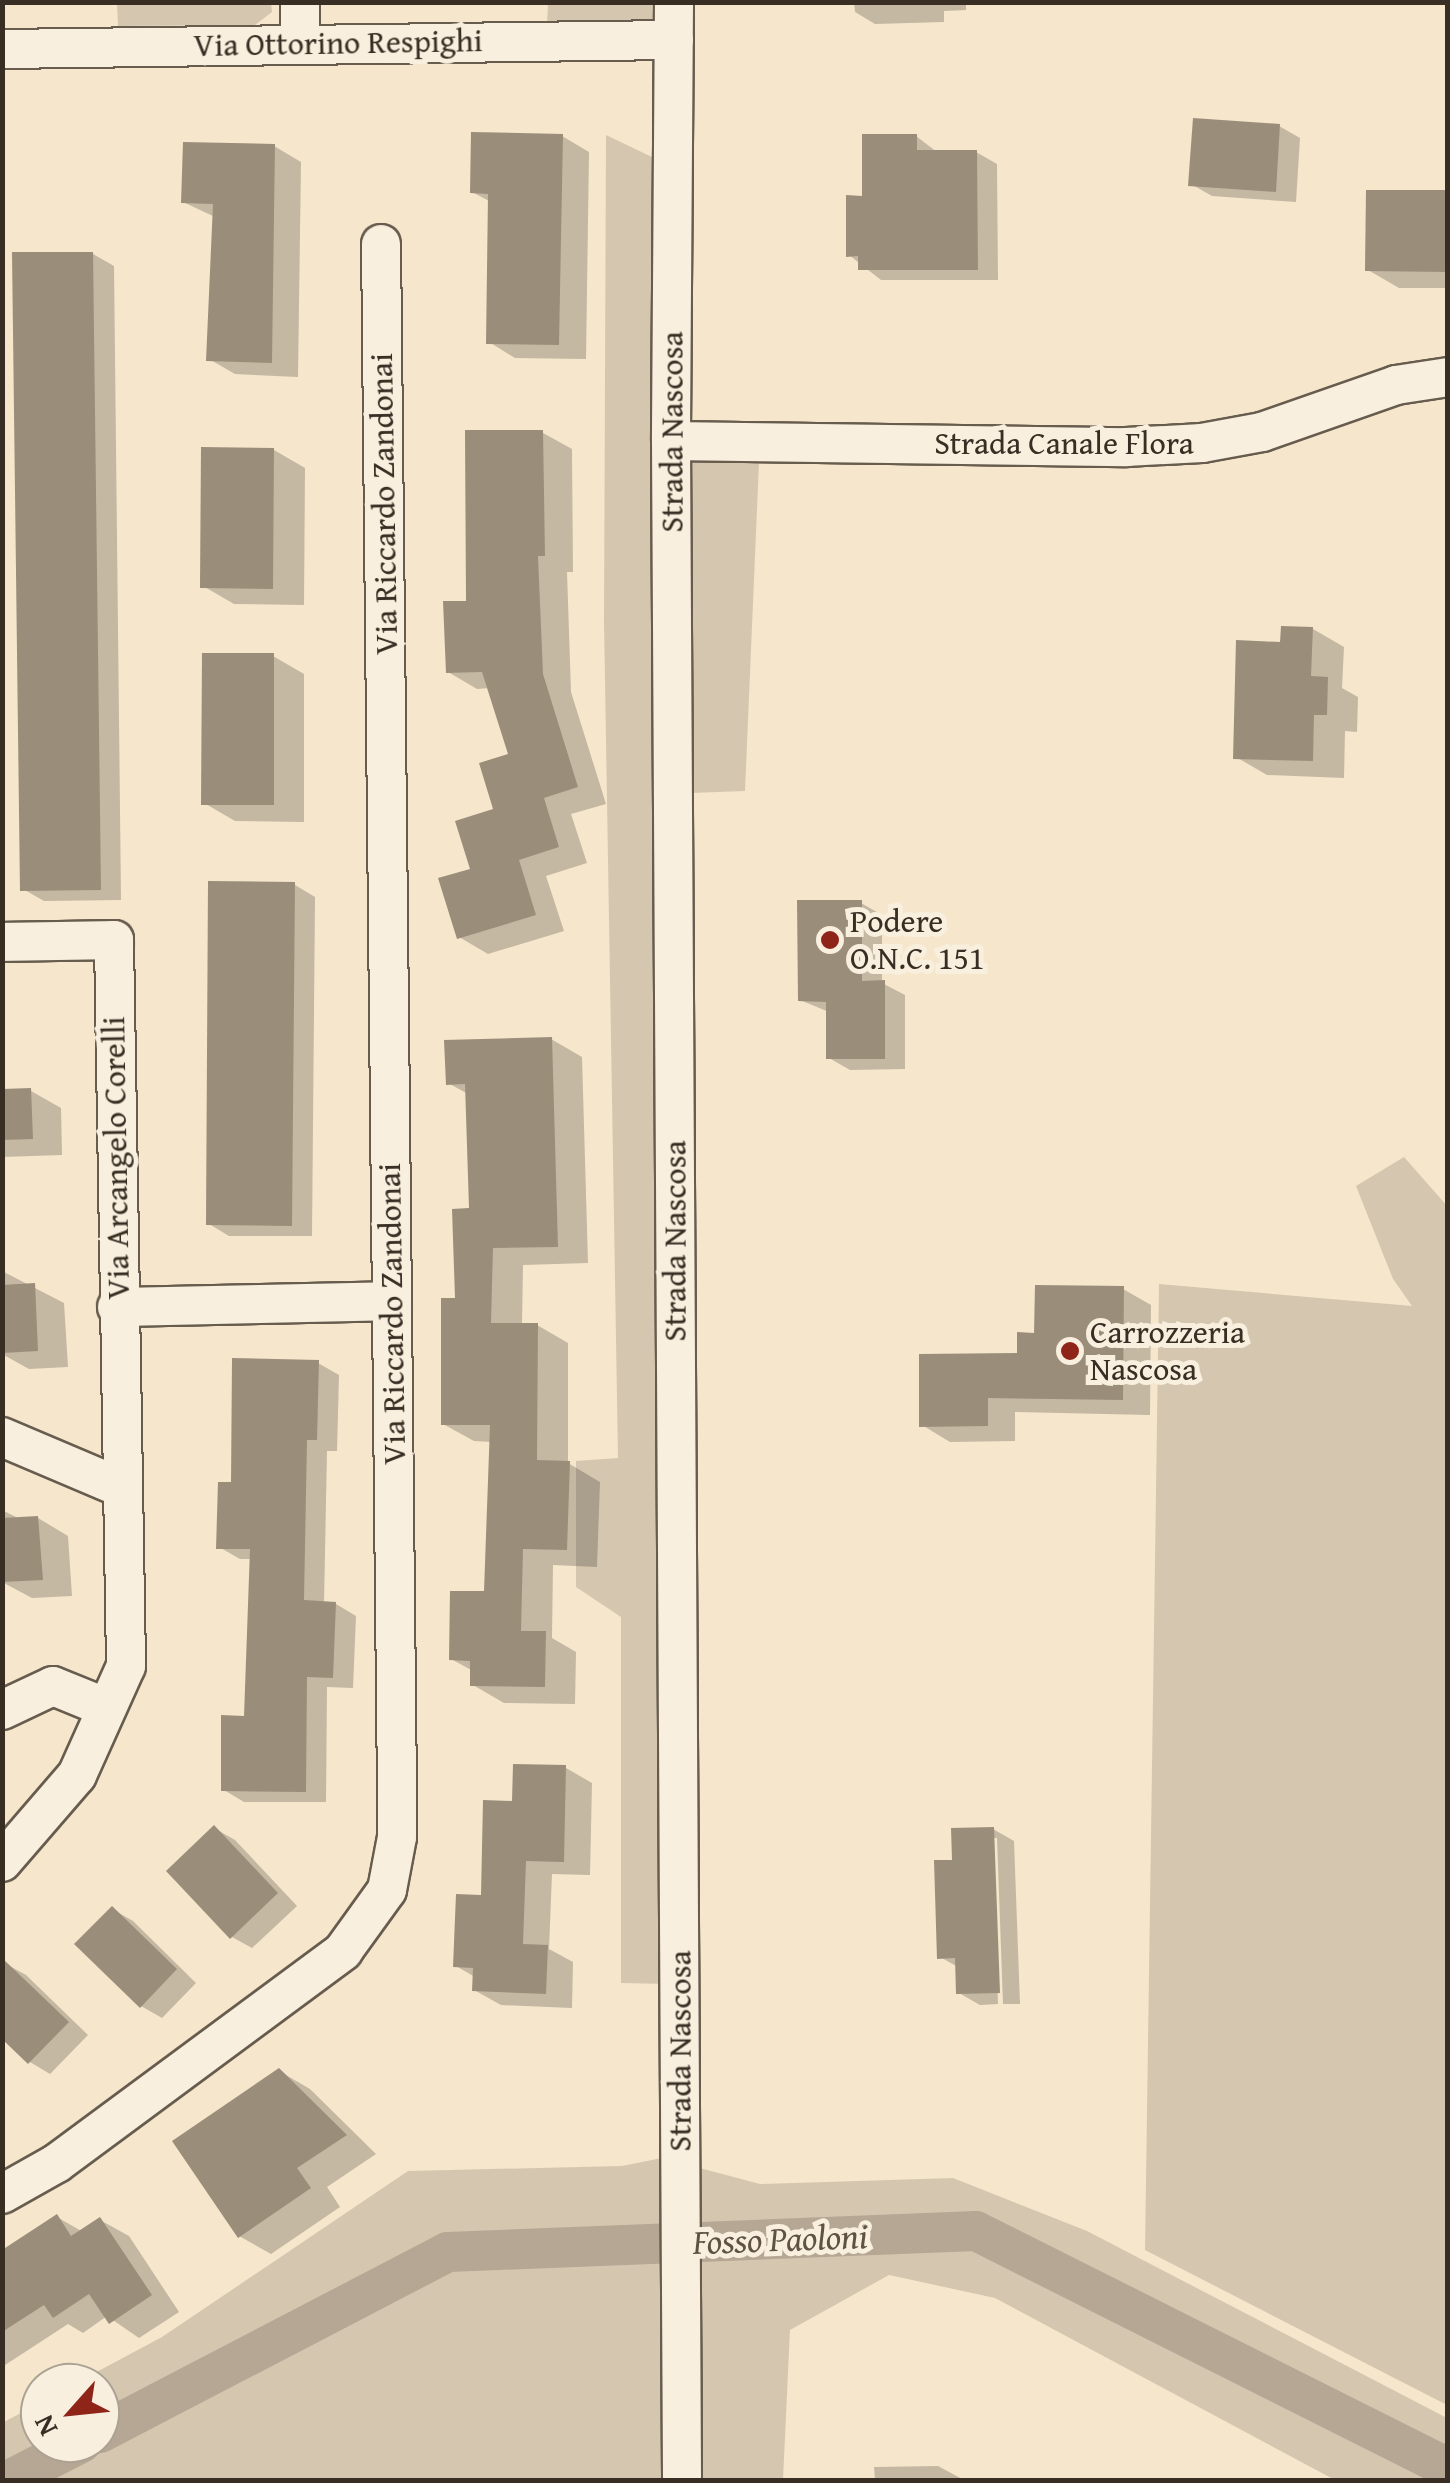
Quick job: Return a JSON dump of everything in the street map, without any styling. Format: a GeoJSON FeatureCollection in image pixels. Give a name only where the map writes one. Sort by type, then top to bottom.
{"type":"FeatureCollection","features":[{"type":"Feature","properties":{"kind":"street"},"geometry":{"type":"LineString","coordinates":[[300,2],[300,44]]}},
{"type":"Feature","properties":{"kind":"street","name":"Via Ottorino Respighi"},"geometry":{"type":"LineString","coordinates":[[2,48],[300,44],[674,21]]}},
{"type":"Feature","properties":{"kind":"street","name":"Strada Nascosa"},"geometry":{"type":"LineString","coordinates":[[674,21],[671,440],[682,2480]]}},
{"type":"Feature","properties":{"kind":"street","name":"Via Riccardo Zandonai"},"geometry":{"type":"LineString","coordinates":[[2,2194],[57,2163],[343,1951],[388,1890],[398,1837],[381,244]]}},
{"type":"Feature","properties":{"kind":"street","name":"Strada Canale Flora"},"geometry":{"type":"LineString","coordinates":[[671,440],[1126,447],[1202,443],[1262,432],[1384,388],[1448,378]]}},
{"type":"Feature","properties":{"kind":"street","name":"Via Arcangelo Corelli"},"geometry":{"type":"LineString","coordinates":[[2,942],[114,940],[126,1666],[77,1775],[2,1862]]}},
{"type":"Feature","properties":{"kind":"street"},"geometry":{"type":"LineString","coordinates":[[118,1307],[392,1301]]}},
{"type":"Feature","properties":{"kind":"street"},"geometry":{"type":"LineString","coordinates":[[2,1438],[122,1488]]}},
{"type":"Feature","properties":{"kind":"street"},"geometry":{"type":"LineString","coordinates":[[2,1710],[53,1686],[107,1708]]}},
{"type":"Feature","properties":{"kind":"shaded area"},"geometry":{"type":"Polygon","coordinates":[[[117,3],[271,3],[272,12],[255,25],[118,26],[117,3]]]}},
{"type":"Feature","properties":{"kind":"shaded area"},"geometry":{"type":"Polygon","coordinates":[[[548,3],[671,3],[657,22],[547,25],[548,3]]]}},
{"type":"Feature","properties":{"kind":"shaded area"},"geometry":{"type":"Polygon","coordinates":[[[606,135],[654,158],[656,413],[759,462],[745,791],[663,794],[670,1984],[621,1983],[621,1617],[576,1587],[576,1461],[618,1458],[604,621],[606,135]]]}},
{"type":"Feature","properties":{"kind":"shaded area"},"geometry":{"type":"Polygon","coordinates":[[[1404,1157],[1448,1207],[1447,2405],[1145,2250],[1159,1284],[1412,1306],[1393,1279],[1356,1186],[1404,1157]]]}},
{"type":"Feature","properties":{"kind":"shaded area"},"geometry":{"type":"Polygon","coordinates":[[[662,2158],[760,2184],[953,2178],[1087,2231],[1447,2418],[1448,2480],[1335,2480],[995,2298],[889,2275],[790,2330],[783,2480],[3,2480],[2,2423],[20,2414],[20,2463],[120,2463],[120,2363],[113,2363],[162,2337],[408,2171],[622,2166],[662,2158]]]}},
{"type":"Feature","properties":{"kind":"building"},"geometry":{"type":"Polygon","coordinates":[[[1193,118],[1280,124],[1276,192],[1188,186],[1193,118]]]}},
{"type":"Feature","properties":{"kind":"building"},"geometry":{"type":"Polygon","coordinates":[[[471,132],[563,134],[559,345],[486,344],[488,194],[470,193],[471,132]]]}},
{"type":"Feature","properties":{"kind":"building"},"geometry":{"type":"Polygon","coordinates":[[[862,134],[917,134],[917,150],[977,150],[978,270],[858,270],[858,256],[846,257],[846,195],[862,196],[862,134]]]}},
{"type":"Feature","properties":{"kind":"building"},"geometry":{"type":"Polygon","coordinates":[[[183,142],[275,144],[272,363],[206,361],[213,204],[181,203],[183,142]]]}},
{"type":"Feature","properties":{"kind":"building"},"geometry":{"type":"Polygon","coordinates":[[[1366,190],[1448,190],[1448,272],[1365,271],[1366,190]]]}},
{"type":"Feature","properties":{"kind":"building"},"geometry":{"type":"Polygon","coordinates":[[[12,252],[93,252],[101,890],[20,891],[12,252]]]}},
{"type":"Feature","properties":{"kind":"building"},"geometry":{"type":"Polygon","coordinates":[[[465,430],[543,430],[545,556],[538,556],[543,674],[578,787],[544,798],[559,847],[519,860],[536,915],[457,939],[438,878],[470,869],[455,821],[493,809],[479,763],[508,754],[482,672],[446,673],[443,601],[466,601],[465,430]]]}},
{"type":"Feature","properties":{"kind":"building"},"geometry":{"type":"Polygon","coordinates":[[[201,447],[274,448],[273,589],[200,588],[201,447]]]}},
{"type":"Feature","properties":{"kind":"building"},"geometry":{"type":"Polygon","coordinates":[[[1281,626],[1313,627],[1311,676],[1328,677],[1327,715],[1314,715],[1313,761],[1233,759],[1236,640],[1280,642],[1281,626]]]}},
{"type":"Feature","properties":{"kind":"building"},"geometry":{"type":"Polygon","coordinates":[[[202,653],[274,653],[274,805],[201,805],[202,653]]]}},
{"type":"Feature","properties":{"kind":"building"},"geometry":{"type":"Polygon","coordinates":[[[208,881],[295,882],[292,1226],[206,1225],[208,881]]]}},
{"type":"Feature","properties":{"kind":"building","name":"Podere O.N.C. 151"},"geometry":{"type":"Polygon","coordinates":[[[797,900],[862,900],[862,981],[885,980],[885,1059],[826,1059],[826,1002],[798,1001],[797,900]]]}},
{"type":"Feature","properties":{"kind":"building"},"geometry":{"type":"Polygon","coordinates":[[[552,1037],[558,1247],[493,1248],[491,1323],[538,1323],[537,1460],[570,1461],[567,1550],[523,1549],[521,1631],[546,1631],[545,1687],[470,1686],[470,1661],[449,1660],[450,1591],[484,1591],[490,1425],[441,1425],[441,1298],[455,1298],[452,1209],[469,1208],[465,1084],[446,1085],[444,1040],[552,1037]]]}},
{"type":"Feature","properties":{"kind":"building"},"geometry":{"type":"Polygon","coordinates":[[[31,1088],[33,1139],[2,1140],[2,1089],[31,1088]]]}},
{"type":"Feature","properties":{"kind":"building"},"geometry":{"type":"Polygon","coordinates":[[[35,1283],[38,1351],[2,1353],[2,1285],[35,1283]]]}},
{"type":"Feature","properties":{"kind":"building","name":"Carrozzeria Nascosa"},"geometry":{"type":"Polygon","coordinates":[[[1035,1285],[1124,1286],[1123,1400],[988,1398],[988,1426],[919,1427],[919,1354],[1017,1353],[1017,1332],[1034,1333],[1035,1285]]]}},
{"type":"Feature","properties":{"kind":"building"},"geometry":{"type":"Polygon","coordinates":[[[232,1358],[319,1360],[317,1440],[307,1440],[304,1600],[336,1602],[333,1678],[307,1677],[306,1792],[221,1791],[221,1715],[244,1716],[250,1549],[216,1549],[218,1482],[231,1482],[232,1358]]]}},
{"type":"Feature","properties":{"kind":"building"},"geometry":{"type":"Polygon","coordinates":[[[38,1516],[43,1580],[2,1582],[2,1518],[38,1516]]]}},
{"type":"Feature","properties":{"kind":"building"},"geometry":{"type":"Polygon","coordinates":[[[513,1764],[566,1765],[564,1862],[526,1861],[523,1944],[548,1945],[546,1994],[472,1991],[473,1968],[453,1967],[456,1894],[481,1895],[483,1800],[512,1801],[513,1764]]]}},
{"type":"Feature","properties":{"kind":"building"},"geometry":{"type":"Polygon","coordinates":[[[214,1825],[278,1893],[230,1939],[166,1871],[214,1825]]]}},
{"type":"Feature","properties":{"kind":"building"},"geometry":{"type":"Polygon","coordinates":[[[994,1827],[1000,1993],[956,1994],[955,1958],[937,1959],[934,1860],[952,1860],[951,1828],[994,1827]]]}},
{"type":"Feature","properties":{"kind":"building"},"geometry":{"type":"Polygon","coordinates":[[[112,1906],[177,1969],[140,2008],[74,1944],[112,1906]]]}},
{"type":"Feature","properties":{"kind":"building"},"geometry":{"type":"Polygon","coordinates":[[[2,1958],[69,2022],[28,2064],[2,2039],[2,1958]]]}},
{"type":"Feature","properties":{"kind":"building"},"geometry":{"type":"Polygon","coordinates":[[[279,2068],[347,2135],[297,2168],[311,2188],[238,2238],[172,2141],[279,2068]]]}},
{"type":"Feature","properties":{"kind":"building"},"geometry":{"type":"Polygon","coordinates":[[[57,2214],[71,2236],[100,2217],[152,2295],[109,2324],[89,2294],[53,2318],[44,2305],[2,2332],[2,2250],[57,2214]]]}},
{"type":"Feature","properties":{"kind":"waterway","name":"Fosso Paoloni"},"geometry":{"type":"LineString","coordinates":[[120,2423],[448,2252],[976,2231],[1448,2468]]}},
{"type":"Feature","properties":{"kind":"waterway","name":"Fosso Paoloni"},"geometry":{"type":"LineString","coordinates":[[9,2480],[42,2463]]}},
{"type":"Feature","properties":{"kind":"place","name":"Podere O.N.C. 151"},"geometry":{"type":"Point","coordinates":[830,940]}},
{"type":"Feature","properties":{"kind":"place","name":"Carrozzeria Nascosa"},"geometry":{"type":"Point","coordinates":[1070,1351]}}]}
